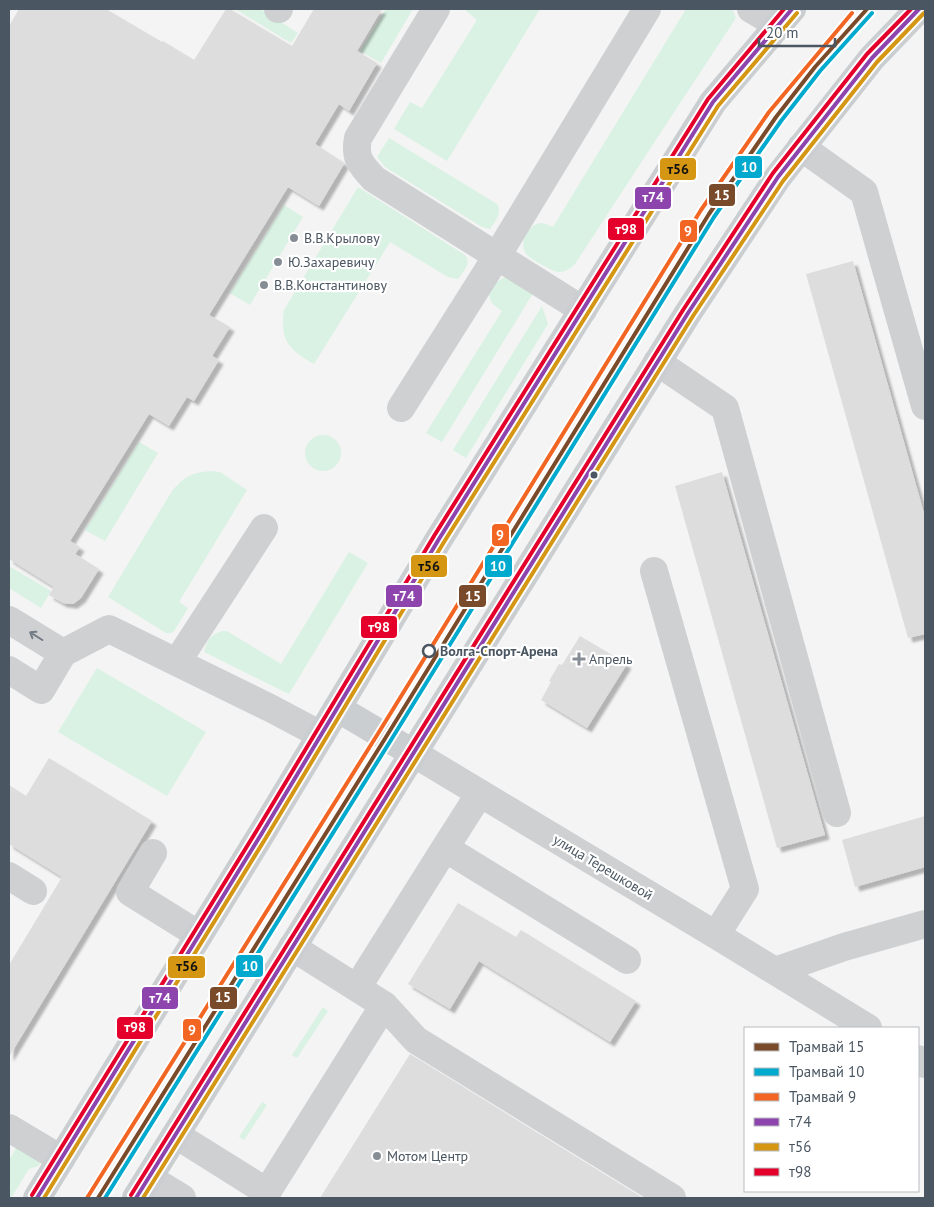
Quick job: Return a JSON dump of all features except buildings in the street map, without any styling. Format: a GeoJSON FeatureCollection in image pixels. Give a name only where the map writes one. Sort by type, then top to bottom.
{"type":"FeatureCollection","features":[{"type":"Feature","properties":{"kind":"main road"},"geometry":{"type":"LineString","coordinates":[[143,1188],[688,313],[778,177],[872,58],[919,9]]}},
{"type":"Feature","properties":{"kind":"main road"},"geometry":{"type":"LineString","coordinates":[[37,1198],[439,539],[714,102],[785,17]]}},
{"type":"Feature","properties":{"kind":"main road","name":"улица Терешковой"},"geometry":{"type":"LineString","coordinates":[[337,708],[414,753]]}},
{"type":"Feature","properties":{"kind":"street"},"geometry":{"type":"LineString","coordinates":[[436,9],[358,138],[356,148],[358,159],[364,169],[374,179],[583,310]]}},
{"type":"Feature","properties":{"kind":"street"},"geometry":{"type":"LineString","coordinates":[[401,408],[497,256],[648,9]]}},
{"type":"Feature","properties":{"kind":"street"},"geometry":{"type":"LineString","coordinates":[[751,9],[785,17]]}},
{"type":"Feature","properties":{"kind":"street"},"geometry":{"type":"LineString","coordinates":[[801,147],[864,192],[925,406]]}},
{"type":"Feature","properties":{"kind":"street"},"geometry":{"type":"LineString","coordinates":[[657,362],[725,408],[837,813]]}},
{"type":"Feature","properties":{"kind":"street"},"geometry":{"type":"LineString","coordinates":[[177,662],[264,528]]}},
{"type":"Feature","properties":{"kind":"street"},"geometry":{"type":"LineString","coordinates":[[654,570],[745,889],[716,934]]}},
{"type":"Feature","properties":{"kind":"street"},"geometry":{"type":"LineString","coordinates":[[9,620],[63,653]]}},
{"type":"Feature","properties":{"kind":"street"},"geometry":{"type":"LineString","coordinates":[[9,670],[41,690],[63,653],[109,629],[321,735]]}},
{"type":"Feature","properties":{"kind":"street","name":"улица Терешковой"},"geometry":{"type":"LineString","coordinates":[[414,753],[716,934],[866,1027]]}},
{"type":"Feature","properties":{"kind":"street"},"geometry":{"type":"LineString","coordinates":[[358,988],[480,793]]}},
{"type":"Feature","properties":{"kind":"street"},"geometry":{"type":"LineString","coordinates":[[445,848],[626,960]]}},
{"type":"Feature","properties":{"kind":"street"},"geometry":{"type":"LineString","coordinates":[[153,853],[130,892],[199,934]]}},
{"type":"Feature","properties":{"kind":"street"},"geometry":{"type":"LineString","coordinates":[[9,876],[33,891]]}},
{"type":"Feature","properties":{"kind":"street"},"geometry":{"type":"LineString","coordinates":[[775,971],[844,947],[925,924]]}},
{"type":"Feature","properties":{"kind":"street"},"geometry":{"type":"LineString","coordinates":[[292,947],[384,1005],[416,1040],[672,1198]]}},
{"type":"Feature","properties":{"kind":"street"},"geometry":{"type":"LineString","coordinates":[[176,1134],[267,1192],[384,1005]]}},
{"type":"Feature","properties":{"kind":"street"},"geometry":{"type":"LineString","coordinates":[[9,1128],[61,1159]]}},
{"type":"Feature","properties":{"kind":"street"},"geometry":{"type":"LineString","coordinates":[[143,1188],[182,1198]]}},
{"type":"Feature","properties":{"kind":"green space"},"geometry":{"type":"Polygon","coordinates":[[[235,9],[260,9],[298,33],[291,43],[235,9]]]}},
{"type":"Feature","properties":{"kind":"green space"},"geometry":{"type":"Polygon","coordinates":[[[386,9],[413,9],[381,63],[360,51],[386,9]]]}},
{"type":"Feature","properties":{"kind":"green space"},"geometry":{"type":"Polygon","coordinates":[[[465,9],[540,9],[447,161],[394,129],[410,102],[422,108],[477,20],[465,9]]]}},
{"type":"Feature","properties":{"kind":"green space"},"geometry":{"type":"Polygon","coordinates":[[[686,9],[732,9],[736,18],[575,264],[568,270],[560,272],[554,271],[532,259],[524,250],[523,245],[526,234],[537,224],[543,223],[553,227],[686,9]]]}},
{"type":"Feature","properties":{"kind":"green space"},"geometry":{"type":"Polygon","coordinates":[[[389,138],[497,204],[499,214],[490,229],[482,227],[385,167],[377,157],[389,138]]]}},
{"type":"Feature","properties":{"kind":"green space"},"geometry":{"type":"Polygon","coordinates":[[[358,187],[465,255],[468,261],[458,279],[448,277],[390,242],[314,364],[298,354],[288,343],[283,330],[284,310],[358,187]]]}},
{"type":"Feature","properties":{"kind":"green space"},"geometry":{"type":"Polygon","coordinates":[[[284,205],[303,217],[250,305],[230,293],[284,205]]]}},
{"type":"Feature","properties":{"kind":"green space"},"geometry":{"type":"Polygon","coordinates":[[[508,276],[535,290],[442,442],[426,433],[502,311],[496,307],[489,297],[495,284],[508,276]]]}},
{"type":"Feature","properties":{"kind":"green space"},"geometry":{"type":"Polygon","coordinates":[[[542,306],[548,324],[466,458],[453,450],[542,306]]]}},
{"type":"Feature","properties":{"kind":"green space"},"geometry":{"type":"Polygon","coordinates":[[[323,435],[336,440],[341,453],[336,466],[323,471],[310,466],[305,453],[310,440],[323,435]]]}},
{"type":"Feature","properties":{"kind":"green space"},"geometry":{"type":"Polygon","coordinates":[[[139,442],[158,453],[105,541],[85,530],[139,442]]]}},
{"type":"Feature","properties":{"kind":"green space"},"geometry":{"type":"Polygon","coordinates":[[[210,471],[220,472],[247,490],[179,602],[188,608],[174,631],[166,633],[108,597],[172,491],[180,482],[188,477],[210,471]]]}},
{"type":"Feature","properties":{"kind":"green space"},"geometry":{"type":"Polygon","coordinates":[[[349,552],[368,563],[289,694],[204,652],[207,643],[214,634],[227,631],[281,664],[349,552]]]}},
{"type":"Feature","properties":{"kind":"green space"},"geometry":{"type":"Polygon","coordinates":[[[9,566],[51,591],[41,608],[9,588],[9,566]]]}},
{"type":"Feature","properties":{"kind":"green space"},"geometry":{"type":"Polygon","coordinates":[[[97,668],[206,732],[167,796],[58,732],[97,668]]]}},
{"type":"Feature","properties":{"kind":"green space"},"geometry":{"type":"Polygon","coordinates":[[[323,1007],[328,1011],[297,1058],[292,1055],[323,1007]]]}},
{"type":"Feature","properties":{"kind":"green space"},"geometry":{"type":"Polygon","coordinates":[[[262,1102],[267,1105],[244,1140],[239,1137],[262,1102]]]}},
{"type":"Feature","properties":{"kind":"green space"},"geometry":{"type":"Polygon","coordinates":[[[19,1143],[40,1163],[38,1166],[29,1169],[11,1198],[9,1198],[9,1160],[19,1143]]]}},
{"type":"Feature","properties":{"kind":"tram line","name":"15"},"geometry":{"type":"LineString","coordinates":[[98,1198],[709,214],[776,117],[815,67],[867,9]]}},
{"type":"Feature","properties":{"kind":"tram line","name":"9"},"geometry":{"type":"LineString","coordinates":[[87,1198],[379,732],[701,210],[769,112],[852,13]]}},
{"type":"Feature","properties":{"kind":"tram line","name":"10"},"geometry":{"type":"LineString","coordinates":[[105,1198],[714,217],[781,121],[820,71],[872,13]]}},
{"type":"Feature","properties":{"kind":"transit line","name":"т98"},"geometry":{"type":"LineString","coordinates":[[32,1195],[257,830],[434,536],[708,99],[784,9]]}},
{"type":"Feature","properties":{"kind":"transit line","name":"т74"},"geometry":{"type":"LineString","coordinates":[[37,1198],[262,833],[439,539],[713,102],[792,9]]}},
{"type":"Feature","properties":{"kind":"transit line","name":"т98"},"geometry":{"type":"LineString","coordinates":[[131,1195],[683,310],[773,173],[867,54],[911,9]]}},
{"type":"Feature","properties":{"kind":"transit line","name":"т74"},"geometry":{"type":"LineString","coordinates":[[136,1198],[688,313],[778,177],[872,58],[919,9]]}},
{"type":"Feature","properties":{"kind":"transit line","name":"т56"},"geometry":{"type":"LineString","coordinates":[[44,1198],[267,836],[444,542],[718,106],[797,13]]}},
{"type":"Feature","properties":{"kind":"transit line","name":"т56"},"geometry":{"type":"LineString","coordinates":[[143,1198],[693,316],[783,181],[877,62],[924,13]]}},
{"type":"Feature","properties":{"kind":"place","name":"В.В.Крылову"},"geometry":{"type":"Point","coordinates":[294,238]}},
{"type":"Feature","properties":{"kind":"place","name":"Ю.Захаревичу"},"geometry":{"type":"Point","coordinates":[278,262]}},
{"type":"Feature","properties":{"kind":"place","name":"В.В.Константинову"},"geometry":{"type":"Point","coordinates":[264,285]}},
{"type":"Feature","properties":{"kind":"place","name":"Волга-Спорт-Арена"},"geometry":{"type":"Point","coordinates":[429,651]}},
{"type":"Feature","properties":{"kind":"place","name":"Апрель"},"geometry":{"type":"Point","coordinates":[579,659]}},
{"type":"Feature","properties":{"kind":"place","name":"Мотом Центр"},"geometry":{"type":"Point","coordinates":[377,1156]}}]}
